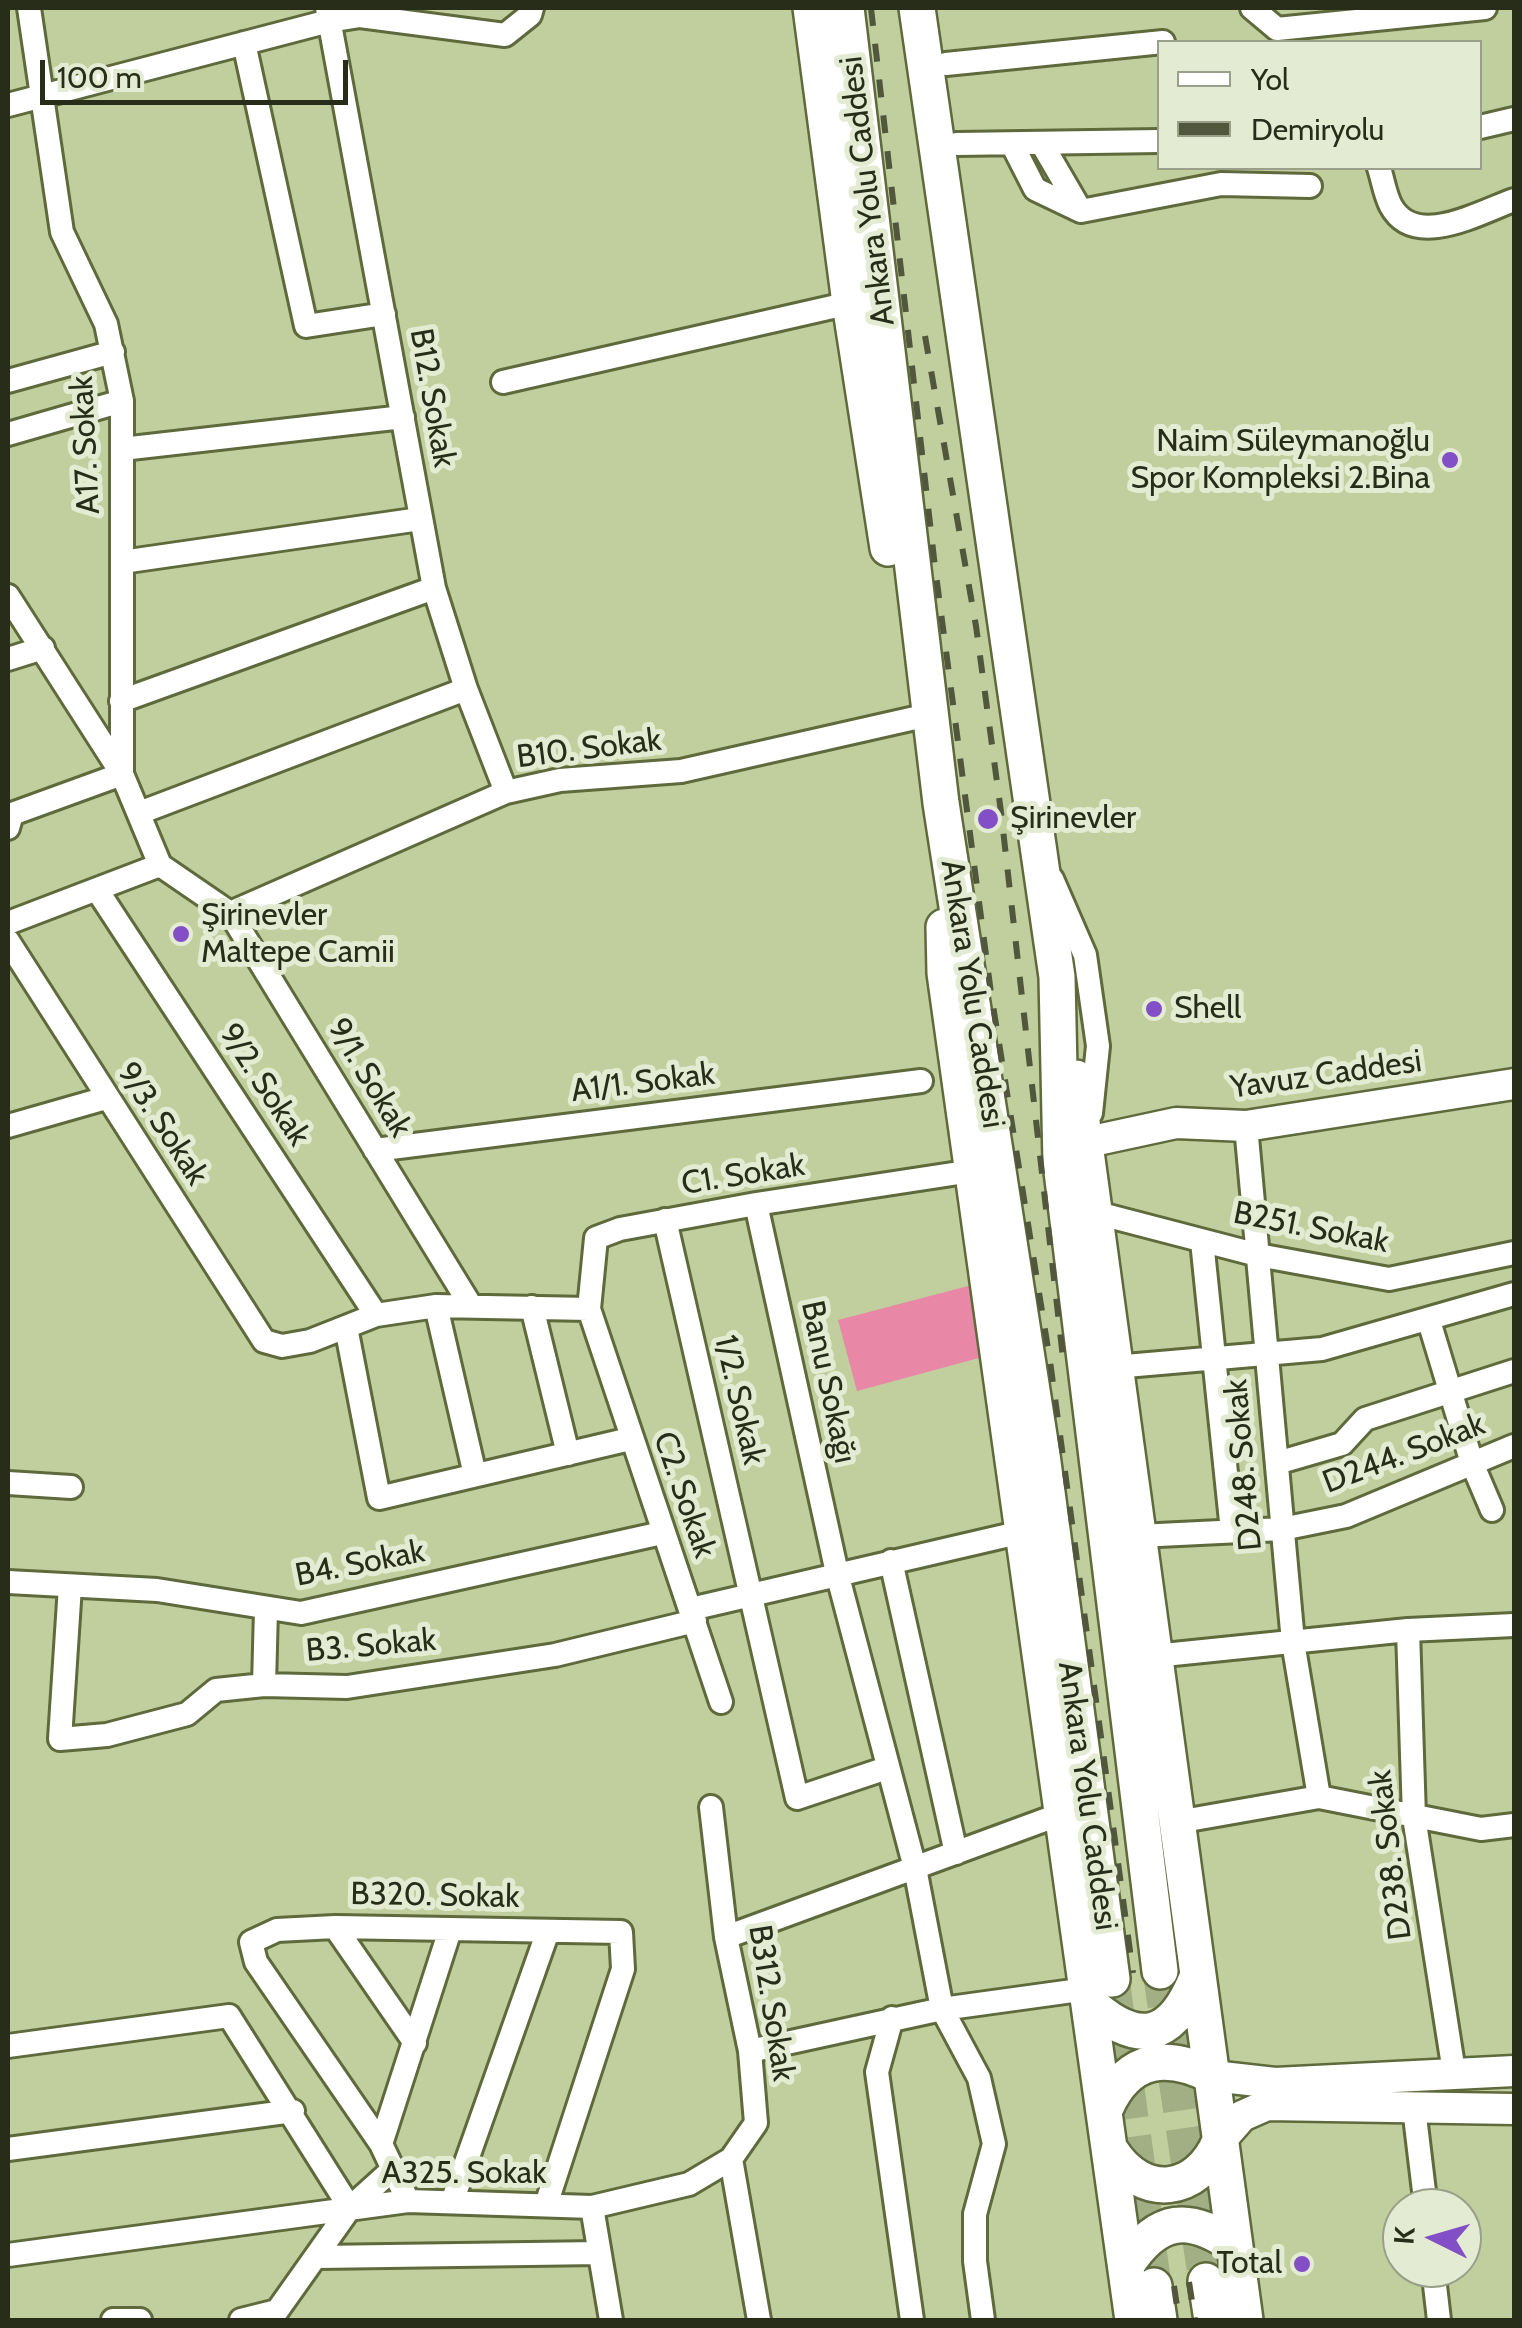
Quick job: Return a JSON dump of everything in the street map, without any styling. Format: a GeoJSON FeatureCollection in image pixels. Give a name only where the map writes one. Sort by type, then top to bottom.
{"type":"FeatureCollection","features":[{"type":"Feature","properties":{"kind":"highway"},"geometry":{"type":"LineString","coordinates":[[811,8],[850,303],[915,718],[944,820],[945,973],[1061,1814],[1096,1991],[1111,2152],[1140,2275],[1158,2320]]}},
{"type":"Feature","properties":{"kind":"highway","name":"Ankara Yolu Caddesi"},"geometry":{"type":"LineString","coordinates":[[846,8],[944,820],[1037,1419],[1096,1991]]}},
{"type":"Feature","properties":{"kind":"highway","name":"Ankara Yolu Caddesi"},"geometry":{"type":"LineString","coordinates":[[917,8],[1057,976],[1061,1163],[1160,1970]]}},
{"type":"Feature","properties":{"kind":"highway"},"geometry":{"type":"LineString","coordinates":[[938,8],[1017,615],[1014,686]]}},
{"type":"Feature","properties":{"kind":"highway"},"geometry":{"type":"LineString","coordinates":[[1057,976],[1088,1142],[1114,1367],[1245,2320]]}},
{"type":"Feature","properties":{"kind":"highway"},"geometry":{"type":"LineString","coordinates":[[1096,1991],[1124,2028],[1151,2032],[1162,2029],[1179,2012],[1196,1980]]}},
{"type":"Feature","properties":{"kind":"highway"},"geometry":{"type":"LineString","coordinates":[[1106,2107],[1122,2080],[1156,2060],[1171,2060],[1213,2076]]}},
{"type":"Feature","properties":{"kind":"highway"},"geometry":{"type":"LineString","coordinates":[[1111,2152],[1131,2176],[1168,2184],[1196,2176],[1212,2161],[1220,2141]]}},
{"type":"Feature","properties":{"kind":"highway"},"geometry":{"type":"LineString","coordinates":[[1134,2320],[1140,2275],[1153,2233],[1171,2225],[1200,2227],[1235,2246]]}},
{"type":"Feature","properties":{"kind":"highway"},"geometry":{"type":"LineString","coordinates":[[1206,2281],[1212,2320]]}},
{"type":"Feature","properties":{"kind":"main road","name":"Yavuz Caddesi"},"geometry":{"type":"LineString","coordinates":[[1088,1142],[1176,1123],[1246,1126],[1514,1084]]}},
{"type":"Feature","properties":{"kind":"main road"},"geometry":{"type":"LineString","coordinates":[[1213,2076],[1276,2082],[1514,2071]]}},
{"type":"Feature","properties":{"kind":"main road"},"geometry":{"type":"LineString","coordinates":[[1220,2141],[1242,2116],[1267,2105],[1514,2109]]}},
{"type":"Feature","properties":{"kind":"street"},"geometry":{"type":"LineString","coordinates":[[8,10],[25,8]]}},
{"type":"Feature","properties":{"kind":"street","name":"A17. Sokak"},"geometry":{"type":"LineString","coordinates":[[25,8],[62,232],[106,324],[122,402],[122,774]]}},
{"type":"Feature","properties":{"kind":"street"},"geometry":{"type":"LineString","coordinates":[[8,105],[244,43],[328,14],[359,12],[506,35],[530,15],[532,8]]}},
{"type":"Feature","properties":{"kind":"street"},"geometry":{"type":"LineString","coordinates":[[1252,8],[1295,40]]}},
{"type":"Feature","properties":{"kind":"street"},"geometry":{"type":"LineString","coordinates":[[1278,29],[1485,8]]}},
{"type":"Feature","properties":{"kind":"street","name":"B12. Sokak"},"geometry":{"type":"LineString","coordinates":[[328,14],[434,588],[466,689],[506,792]]}},
{"type":"Feature","properties":{"kind":"street"},"geometry":{"type":"LineString","coordinates":[[244,43],[306,326],[384,314]]}},
{"type":"Feature","properties":{"kind":"street"},"geometry":{"type":"LineString","coordinates":[[946,64],[1157,43]]}},
{"type":"Feature","properties":{"kind":"street"},"geometry":{"type":"LineString","coordinates":[[1482,127],[1514,119]]}},
{"type":"Feature","properties":{"kind":"street"},"geometry":{"type":"LineString","coordinates":[[957,144],[1157,141]]}},
{"type":"Feature","properties":{"kind":"street"},"geometry":{"type":"LineString","coordinates":[[1012,144],[1035,189],[1081,211],[1220,184],[1310,186]]}},
{"type":"Feature","properties":{"kind":"street"},"geometry":{"type":"LineString","coordinates":[[1042,144],[1081,211]]}},
{"type":"Feature","properties":{"kind":"street"},"geometry":{"type":"LineString","coordinates":[[1380,170],[1391,206],[1406,224],[1430,229],[1514,200]]}},
{"type":"Feature","properties":{"kind":"street"},"geometry":{"type":"LineString","coordinates":[[502,382],[850,303]]}},
{"type":"Feature","properties":{"kind":"street"},"geometry":{"type":"LineString","coordinates":[[8,381],[113,352]]}},
{"type":"Feature","properties":{"kind":"street"},"geometry":{"type":"LineString","coordinates":[[8,434],[122,402]]}},
{"type":"Feature","properties":{"kind":"street"},"geometry":{"type":"LineString","coordinates":[[122,449],[403,417]]}},
{"type":"Feature","properties":{"kind":"street"},"geometry":{"type":"LineString","coordinates":[[122,562],[420,519]]}},
{"type":"Feature","properties":{"kind":"street"},"geometry":{"type":"LineString","coordinates":[[121,701],[434,588]]}},
{"type":"Feature","properties":{"kind":"street"},"geometry":{"type":"LineString","coordinates":[[8,596],[122,774],[160,865],[8,923]]}},
{"type":"Feature","properties":{"kind":"street"},"geometry":{"type":"LineString","coordinates":[[8,659],[43,648]]}},
{"type":"Feature","properties":{"kind":"street"},"geometry":{"type":"LineString","coordinates":[[140,813],[466,689]]}},
{"type":"Feature","properties":{"kind":"street","name":"B10. Sokak"},"geometry":{"type":"LineString","coordinates":[[230,913],[506,792],[560,780],[681,771],[915,718]]}},
{"type":"Feature","properties":{"kind":"street"},"geometry":{"type":"LineString","coordinates":[[8,828],[12,814],[122,774]]}},
{"type":"Feature","properties":{"kind":"street"},"geometry":{"type":"LineString","coordinates":[[1038,846],[1086,955],[1098,1046],[1088,1142]]}},
{"type":"Feature","properties":{"kind":"street","name":"9/1. Sokak"},"geometry":{"type":"LineString","coordinates":[[160,865],[230,913],[471,1306]]}},
{"type":"Feature","properties":{"kind":"street","name":"9/2. Sokak"},"geometry":{"type":"LineString","coordinates":[[98,890],[376,1315]]}},
{"type":"Feature","properties":{"kind":"street","name":"9/3. Sokak"},"geometry":{"type":"LineString","coordinates":[[8,941],[264,1341],[296,1343],[346,1326]]}},
{"type":"Feature","properties":{"kind":"street","name":"A1/1. Sokak"},"geometry":{"type":"LineString","coordinates":[[375,1150],[920,1081]]}},
{"type":"Feature","properties":{"kind":"street"},"geometry":{"type":"LineString","coordinates":[[8,1126],[106,1098]]}},
{"type":"Feature","properties":{"kind":"street","name":"D248. Sokak"},"geometry":{"type":"LineString","coordinates":[[1246,1126],[1293,1642],[1318,1796]]}},
{"type":"Feature","properties":{"kind":"street","name":"C1. Sokak"},"geometry":{"type":"LineString","coordinates":[[589,1310],[596,1238],[666,1220],[756,1204],[972,1172]]}},
{"type":"Feature","properties":{"kind":"street","name":"Banu Sokağı"},"geometry":{"type":"LineString","coordinates":[[756,1204],[837,1573],[914,1868],[942,2009],[979,2078],[994,2144],[975,2214],[975,2261],[983,2320]]}},
{"type":"Feature","properties":{"kind":"street","name":"B251. Sokak"},"geometry":{"type":"LineString","coordinates":[[1096,1213],[1258,1255],[1389,1279],[1514,1254]]}},
{"type":"Feature","properties":{"kind":"street","name":"1/2. Sokak"},"geometry":{"type":"LineString","coordinates":[[666,1220],[797,1798],[886,1768]]}},
{"type":"Feature","properties":{"kind":"street"},"geometry":{"type":"LineString","coordinates":[[1202,1240],[1232,1531]]}},
{"type":"Feature","properties":{"kind":"street"},"geometry":{"type":"LineString","coordinates":[[1114,1367],[1322,1349],[1514,1294]]}},
{"type":"Feature","properties":{"kind":"street"},"geometry":{"type":"LineString","coordinates":[[436,1306],[474,1474]]}},
{"type":"Feature","properties":{"kind":"street"},"geometry":{"type":"LineString","coordinates":[[589,1310],[436,1306],[376,1315],[346,1326],[379,1498],[630,1439]]}},
{"type":"Feature","properties":{"kind":"street"},"geometry":{"type":"LineString","coordinates":[[532,1307],[568,1454]]}},
{"type":"Feature","properties":{"kind":"street","name":"C2. Sokak"},"geometry":{"type":"LineString","coordinates":[[589,1310],[721,1702]]}},
{"type":"Feature","properties":{"kind":"street"},"geometry":{"type":"LineString","coordinates":[[1429,1321],[1472,1463],[1492,1510]]}},
{"type":"Feature","properties":{"kind":"street"},"geometry":{"type":"LineString","coordinates":[[1277,1463],[1342,1444],[1366,1419],[1514,1371]]}},
{"type":"Feature","properties":{"kind":"street","name":"D244. Sokak"},"geometry":{"type":"LineString","coordinates":[[1138,1536],[1282,1529],[1346,1516],[1514,1446]]}},
{"type":"Feature","properties":{"kind":"street"},"geometry":{"type":"LineString","coordinates":[[8,1483],[71,1488]]}},
{"type":"Feature","properties":{"kind":"street","name":"B3. Sokak"},"geometry":{"type":"LineString","coordinates":[[70,1586],[60,1739],[107,1735],[187,1714],[216,1690],[264,1685],[366,1684],[555,1655],[693,1615],[750,1594],[1022,1532]]}},
{"type":"Feature","properties":{"kind":"street","name":"B4. Sokak"},"geometry":{"type":"LineString","coordinates":[[8,1582],[158,1590],[301,1613],[662,1533]]}},
{"type":"Feature","properties":{"kind":"street"},"geometry":{"type":"LineString","coordinates":[[891,1561],[956,1852]]}},
{"type":"Feature","properties":{"kind":"street"},"geometry":{"type":"LineString","coordinates":[[264,1685],[266,1609]]}},
{"type":"Feature","properties":{"kind":"street"},"geometry":{"type":"LineString","coordinates":[[1154,1656],[1408,1630],[1514,1626]]}},
{"type":"Feature","properties":{"kind":"street","name":"D238. Sokak"},"geometry":{"type":"LineString","coordinates":[[1408,1630],[1414,1817],[1454,2072]]}},
{"type":"Feature","properties":{"kind":"street"},"geometry":{"type":"LineString","coordinates":[[1177,1822],[1318,1796],[1481,1829],[1514,1825]]}},
{"type":"Feature","properties":{"kind":"street","name":"B312. Sokak"},"geometry":{"type":"LineString","coordinates":[[711,1808],[726,1937],[750,2051],[756,2123],[732,2159]]}},
{"type":"Feature","properties":{"kind":"street"},"geometry":{"type":"LineString","coordinates":[[726,1937],[1061,1814]]}},
{"type":"Feature","properties":{"kind":"street"},"geometry":{"type":"LineString","coordinates":[[336,1927],[415,2043]]}},
{"type":"Feature","properties":{"kind":"street","name":"B320. Sokak"},"geometry":{"type":"LineString","coordinates":[[381,2144],[256,1962],[251,1942],[277,1930],[336,1927],[621,1932],[623,1969],[546,2205]]}},
{"type":"Feature","properties":{"kind":"street"},"geometry":{"type":"LineString","coordinates":[[408,2201],[381,2144],[450,1930]]}},
{"type":"Feature","properties":{"kind":"street"},"geometry":{"type":"LineString","coordinates":[[452,2202],[548,1931]]}},
{"type":"Feature","properties":{"kind":"street"},"geometry":{"type":"LineString","coordinates":[[750,2051],[942,2009],[1096,1991]]}},
{"type":"Feature","properties":{"kind":"street"},"geometry":{"type":"LineString","coordinates":[[8,2046],[230,2016],[350,2208]]}},
{"type":"Feature","properties":{"kind":"street"},"geometry":{"type":"LineString","coordinates":[[892,2018],[877,2072],[912,2320]]}},
{"type":"Feature","properties":{"kind":"street"},"geometry":{"type":"LineString","coordinates":[[1414,2108],[1424,2188]]}},
{"type":"Feature","properties":{"kind":"street"},"geometry":{"type":"LineString","coordinates":[[8,2149],[292,2111]]}},
{"type":"Feature","properties":{"kind":"street"},"geometry":{"type":"LineString","coordinates":[[732,2159],[759,2320]]}},
{"type":"Feature","properties":{"kind":"street","name":"A325. Sokak"},"geometry":{"type":"LineString","coordinates":[[241,2320],[278,2316],[350,2208],[408,2201],[592,2208],[689,2184],[732,2159]]}},
{"type":"Feature","properties":{"kind":"street"},"geometry":{"type":"LineString","coordinates":[[8,2255],[350,2208],[392,2170]]}},
{"type":"Feature","properties":{"kind":"street"},"geometry":{"type":"LineString","coordinates":[[592,2208],[599,2253],[616,2315]]}},
{"type":"Feature","properties":{"kind":"street"},"geometry":{"type":"LineString","coordinates":[[318,2257],[599,2253]]}},
{"type":"Feature","properties":{"kind":"street"},"geometry":{"type":"LineString","coordinates":[[1436,2288],[1440,2320]]}},
{"type":"Feature","properties":{"kind":"street"},"geometry":{"type":"LineString","coordinates":[[113,2320],[140,2320]]}},
{"type":"Feature","properties":{"kind":"shaded area"},"geometry":{"type":"Polygon","coordinates":[[[972,1285],[990,1355],[857,1391],[838,1320],[972,1285]]]}},
{"type":"Feature","properties":{"kind":"tunnel"},"geometry":{"type":"LineString","coordinates":[[1384,8],[1385,40]]}},
{"type":"Feature","properties":{"kind":"tunnel"},"geometry":{"type":"LineString","coordinates":[[1160,1971],[1206,2281]]}},
{"type":"Feature","properties":{"kind":"tunnel"},"geometry":{"type":"LineString","coordinates":[[1112,1979],[1154,2286]]}},
{"type":"Feature","properties":{"kind":"railway"},"geometry":{"type":"LineString","coordinates":[[871,8],[935,567],[991,993],[1050,1361],[1133,1973]]}},
{"type":"Feature","properties":{"kind":"railway"},"geometry":{"type":"LineString","coordinates":[[925,336],[976,626],[1064,1367]]}},
{"type":"Feature","properties":{"kind":"railway"},"geometry":{"type":"LineString","coordinates":[[1189,2282],[1195,2320]]}},
{"type":"Feature","properties":{"kind":"railway"},"geometry":{"type":"LineString","coordinates":[[1174,2286],[1179,2320]]}},
{"type":"Feature","properties":{"kind":"place","name":"Naim Süleymanoğlu Spor Kompleksi 2.Bina"},"geometry":{"type":"Point","coordinates":[1450,460]}},
{"type":"Feature","properties":{"kind":"place","name":"Şirinevler"},"geometry":{"type":"Point","coordinates":[988,819]}},
{"type":"Feature","properties":{"kind":"place","name":"Şirinevler Maltepe Camii"},"geometry":{"type":"Point","coordinates":[181,934]}},
{"type":"Feature","properties":{"kind":"place","name":"Shell"},"geometry":{"type":"Point","coordinates":[1154,1009]}},
{"type":"Feature","properties":{"kind":"place","name":"Total"},"geometry":{"type":"Point","coordinates":[1302,2264]}}]}
